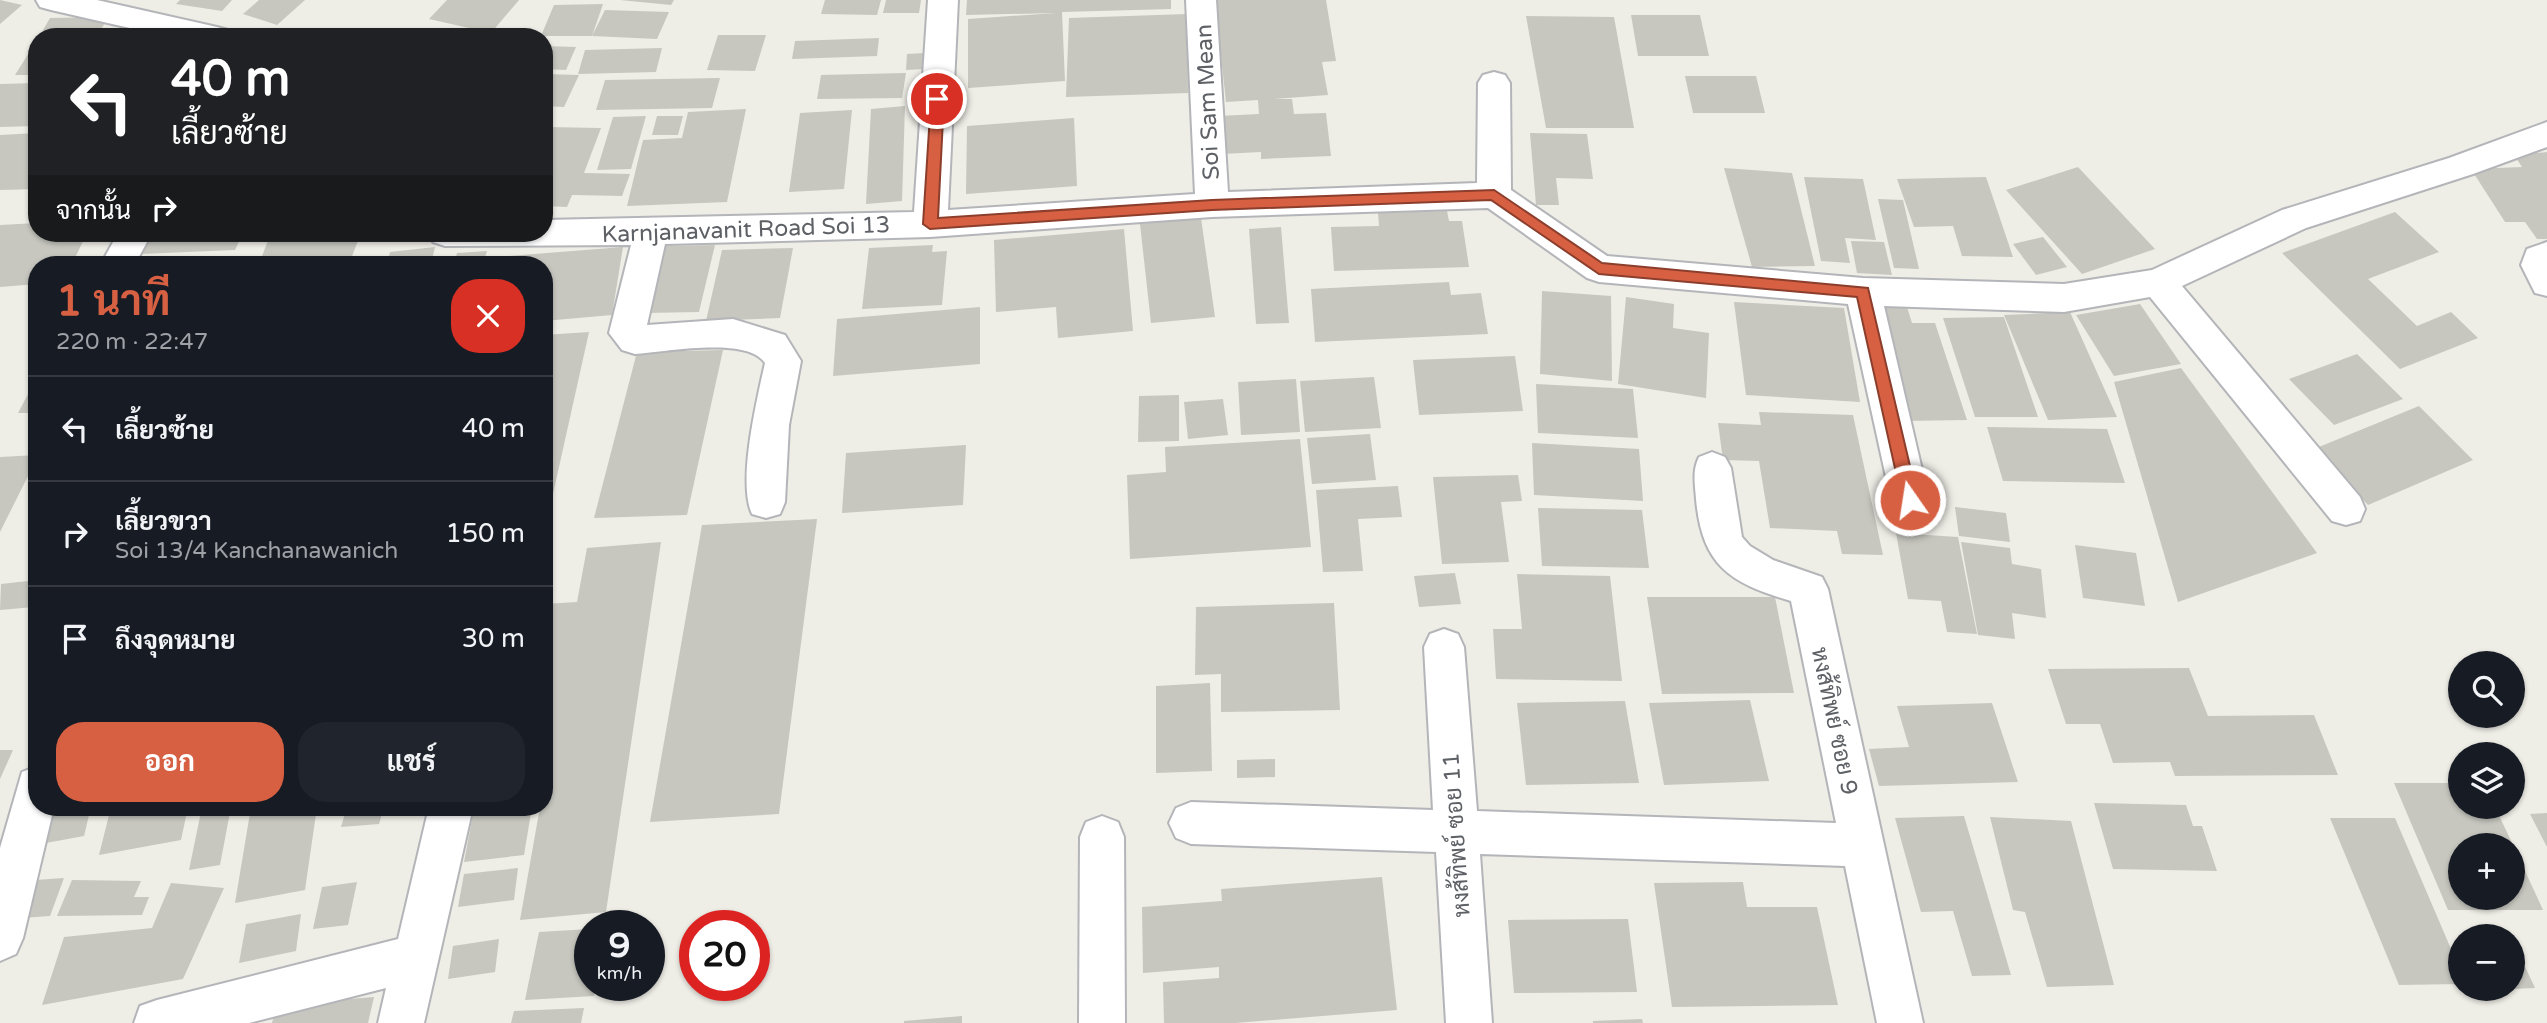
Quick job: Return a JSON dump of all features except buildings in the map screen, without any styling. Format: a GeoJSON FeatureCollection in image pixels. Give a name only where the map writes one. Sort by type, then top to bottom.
{"type":"FeatureCollection","features":[{"type":"Feature","properties":{"kind":"street"},"geometry":{"type":"LineString","coordinates":[[51,0],[177,28]]}},
{"type":"Feature","properties":{"kind":"street"},"geometry":{"type":"LineString","coordinates":[[930,224],[943,0]]}},
{"type":"Feature","properties":{"kind":"street","name":"Soi Sam Mean"},"geometry":{"type":"LineString","coordinates":[[1201,0],[1212,205]]}},
{"type":"Feature","properties":{"kind":"street"},"geometry":{"type":"LineString","coordinates":[[1494,83],[1494,195],[1599,269],[1863,292],[2064,298],[2158,282],[2294,219],[2461,166],[2547,134]]}},
{"type":"Feature","properties":{"kind":"street","name":"Karnjanavanit Road Soi 13"},"geometry":{"type":"LineString","coordinates":[[474,242],[497,249],[651,232],[930,224],[1212,205],[1494,195]]}},
{"type":"Feature","properties":{"kind":"street"},"geometry":{"type":"LineString","coordinates":[[651,232],[627,333],[635,340],[733,333],[772,345],[783,361],[770,425],[766,502]]}},
{"type":"Feature","properties":{"kind":"street"},"geometry":{"type":"LineString","coordinates":[[2547,255],[2539,258],[2538,265],[2547,283]]}},
{"type":"Feature","properties":{"kind":"street"},"geometry":{"type":"LineString","coordinates":[[2158,282],[2346,509]]}},
{"type":"Feature","properties":{"kind":"street"},"geometry":{"type":"LineString","coordinates":[[1863,292],[1910,500]]}},
{"type":"Feature","properties":{"kind":"street","name":"หงส้ทิพย์ ซอย 9"},"geometry":{"type":"LineString","coordinates":[[1712,468],[1723,539],[1731,552],[1745,565],[1761,573],[1808,589],[1860,845],[1900,1023]]}},
{"type":"Feature","properties":{"kind":"street","name":"หงส้ทิพย์ ซอย 11"},"geometry":{"type":"LineString","coordinates":[[1444,647],[1469,1023]]}},
{"type":"Feature","properties":{"kind":"street"},"geometry":{"type":"LineString","coordinates":[[0,938],[30,816]]}},
{"type":"Feature","properties":{"kind":"street"},"geometry":{"type":"LineString","coordinates":[[401,1023],[449,816]]}},
{"type":"Feature","properties":{"kind":"street"},"geometry":{"type":"LineString","coordinates":[[1191,823],[1860,845]]}},
{"type":"Feature","properties":{"kind":"street"},"geometry":{"type":"LineString","coordinates":[[1102,837],[1102,1023]]}},
{"type":"Feature","properties":{"kind":"street"},"geometry":{"type":"LineString","coordinates":[[157,1023],[418,957]]}},
{"type":"Feature","properties":{"kind":"route"},"geometry":{"type":"LineString","coordinates":[[937,99],[930,224],[1212,205],[1494,195],[1599,269],[1863,292],[1910,500]]}}]}
